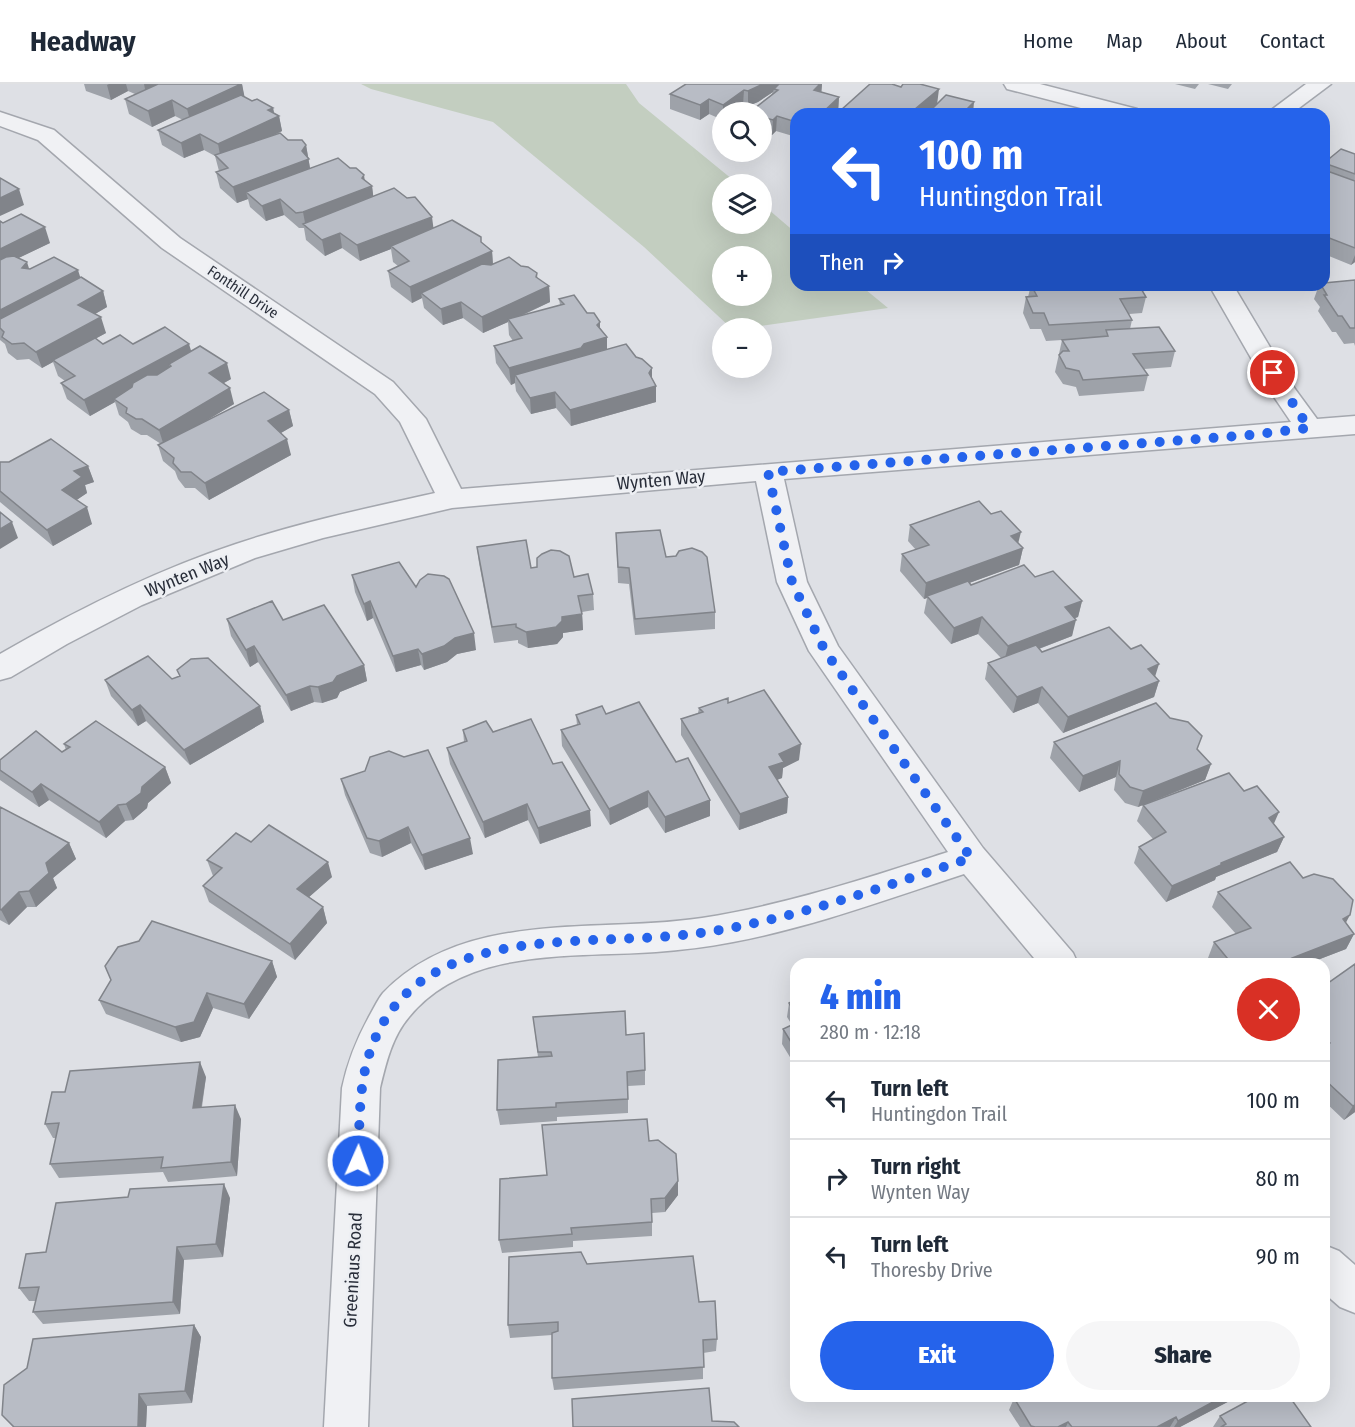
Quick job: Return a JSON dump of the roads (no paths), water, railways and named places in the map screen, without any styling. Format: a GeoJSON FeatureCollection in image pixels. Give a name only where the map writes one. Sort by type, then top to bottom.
{"type":"FeatureCollection","features":[{"type":"Feature","properties":{"kind":"street"},"geometry":{"type":"LineString","coordinates":[[1015,84],[1106,108]]}},
{"type":"Feature","properties":{"kind":"street"},"geometry":{"type":"LineString","coordinates":[[1286,108],[1320,84]]}},
{"type":"Feature","properties":{"kind":"street","name":"Fonthill Drive"},"geometry":{"type":"LineString","coordinates":[[0,119],[46,135],[171,243],[384,388],[412,419],[452,499]]}},
{"type":"Feature","properties":{"kind":"street"},"geometry":{"type":"LineString","coordinates":[[1225,291],[1283,391],[1309,428]]}},
{"type":"Feature","properties":{"kind":"street","name":"Wynten Way"},"geometry":{"type":"LineString","coordinates":[[0,669],[103,612],[169,581],[245,551],[319,529],[452,499],[1355,425]]}},
{"type":"Feature","properties":{"kind":"street"},"geometry":{"type":"LineString","coordinates":[[768,472],[792,582],[825,651],[971,858],[1055,958]]}},
{"type":"Feature","properties":{"kind":"street","name":"Greeniaus Road"},"geometry":{"type":"LineString","coordinates":[[346,1427],[361,1088],[371,1048],[390,1013],[410,989],[435,972],[476,955],[530,945],[699,934],[769,920],[839,901],[971,858]]}},
{"type":"Feature","properties":{"kind":"street"},"geometry":{"type":"LineString","coordinates":[[1330,1270],[1355,1293]]}}]}
